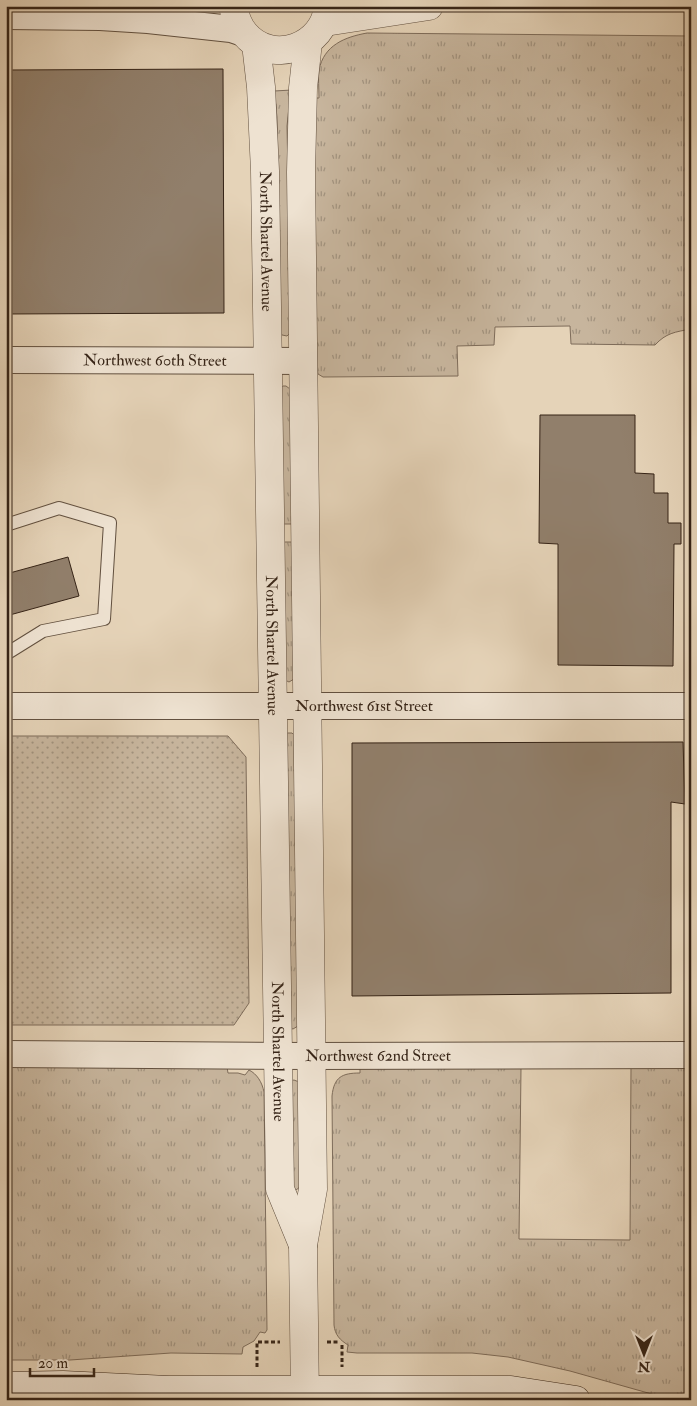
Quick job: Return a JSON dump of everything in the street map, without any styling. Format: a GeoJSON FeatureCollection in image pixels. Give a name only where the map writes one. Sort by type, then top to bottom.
{"type":"FeatureCollection","features":[{"type":"Feature","properties":{"kind":"street"},"geometry":{"type":"LineString","coordinates":[[100,17],[166,6]]}},
{"type":"Feature","properties":{"kind":"street","name":"North Shartel Avenue"},"geometry":{"type":"LineString","coordinates":[[233,6],[236,20],[250,38],[261,87],[265,171],[280,1189],[303,1245]]}},
{"type":"Feature","properties":{"kind":"street"},"geometry":{"type":"LineString","coordinates":[[6,16],[100,17],[202,25],[230,29],[269,49],[282,50],[296,48],[320,24],[429,6]]}},
{"type":"Feature","properties":{"kind":"street","name":"North Shartel Avenue"},"geometry":{"type":"LineString","coordinates":[[305,1395],[303,1245],[313,1189],[300,172],[303,88],[320,24]]}},
{"type":"Feature","properties":{"kind":"street","name":"Northwest 60th Street"},"geometry":{"type":"LineString","coordinates":[[6,360],[303,361]]}},
{"type":"Feature","properties":{"kind":"street","name":"Northwest 61st Street"},"geometry":{"type":"LineString","coordinates":[[6,706],[691,706]]}},
{"type":"Feature","properties":{"kind":"street","name":"Northwest 62nd Street"},"geometry":{"type":"LineString","coordinates":[[6,1054],[278,1056],[691,1055]]}},
{"type":"Feature","properties":{"kind":"street"},"geometry":{"type":"LineString","coordinates":[[24,1390],[63,1386],[305,1395],[472,1395],[511,1390],[563,1399]]}},
{"type":"Feature","properties":{"kind":"lane"},"geometry":{"type":"LineString","coordinates":[[6,525],[60,508],[110,523],[104,619],[43,631],[6,654]]}},
{"type":"Feature","properties":{"kind":"green space"},"geometry":{"type":"Polygon","coordinates":[[[367,33],[691,36],[691,329],[667,335],[655,345],[571,344],[570,326],[495,327],[494,345],[457,346],[458,376],[323,377],[318,374],[312,98],[319,98],[319,70],[322,61],[331,48],[343,40],[367,33]]]}},
{"type":"Feature","properties":{"kind":"green space"},"geometry":{"type":"Polygon","coordinates":[[[292,90],[287,126],[291,329],[287,336],[282,335],[280,331],[277,117],[274,91],[292,90]]]}},
{"type":"Feature","properties":{"kind":"green space"},"geometry":{"type":"Polygon","coordinates":[[[283,386],[290,389],[293,524],[282,524],[280,389],[283,386]]]}},
{"type":"Feature","properties":{"kind":"green space"},"geometry":{"type":"Polygon","coordinates":[[[283,542],[293,542],[294,679],[289,682],[285,680],[283,542]]]}},
{"type":"Feature","properties":{"kind":"green space"},"geometry":{"type":"Polygon","coordinates":[[[287,733],[294,735],[298,1026],[293,1029],[290,1028],[287,733]]]}},
{"type":"Feature","properties":{"kind":"green space"},"geometry":{"type":"Polygon","coordinates":[[[6,736],[228,736],[246,757],[249,1003],[234,1025],[6,1025],[6,736]]]}},
{"type":"Feature","properties":{"kind":"green space"},"geometry":{"type":"Polygon","coordinates":[[[6,1067],[227,1067],[228,1073],[245,1075],[249,1070],[257,1076],[264,1092],[267,1330],[265,1333],[260,1332],[254,1341],[243,1347],[242,1354],[171,1353],[70,1360],[6,1360],[6,1067]]]}},
{"type":"Feature","properties":{"kind":"green space"},"geometry":{"type":"Polygon","coordinates":[[[360,1067],[521,1068],[519,1239],[630,1240],[631,1067],[691,1067],[691,1400],[673,1400],[570,1371],[508,1357],[472,1353],[347,1352],[348,1345],[338,1337],[334,1325],[332,1096],[337,1080],[344,1075],[360,1073],[360,1067]]]}},
{"type":"Feature","properties":{"kind":"green space"},"geometry":{"type":"Polygon","coordinates":[[[290,1081],[299,1082],[300,1187],[296,1190],[292,1188],[290,1081]]]}},
{"type":"Feature","properties":{"kind":"building"},"geometry":{"type":"Polygon","coordinates":[[[223,69],[224,313],[6,314],[6,70],[223,69]]]}},
{"type":"Feature","properties":{"kind":"building"},"geometry":{"type":"Polygon","coordinates":[[[540,415],[635,415],[635,473],[654,474],[654,493],[668,493],[668,523],[681,523],[681,544],[674,544],[673,666],[558,665],[558,544],[539,543],[540,415]]]}},
{"type":"Feature","properties":{"kind":"building"},"geometry":{"type":"Polygon","coordinates":[[[68,557],[79,596],[6,616],[6,574],[68,557]]]}},
{"type":"Feature","properties":{"kind":"building"},"geometry":{"type":"Polygon","coordinates":[[[683,742],[685,804],[671,802],[671,993],[352,996],[352,743],[683,742]]]}}]}
